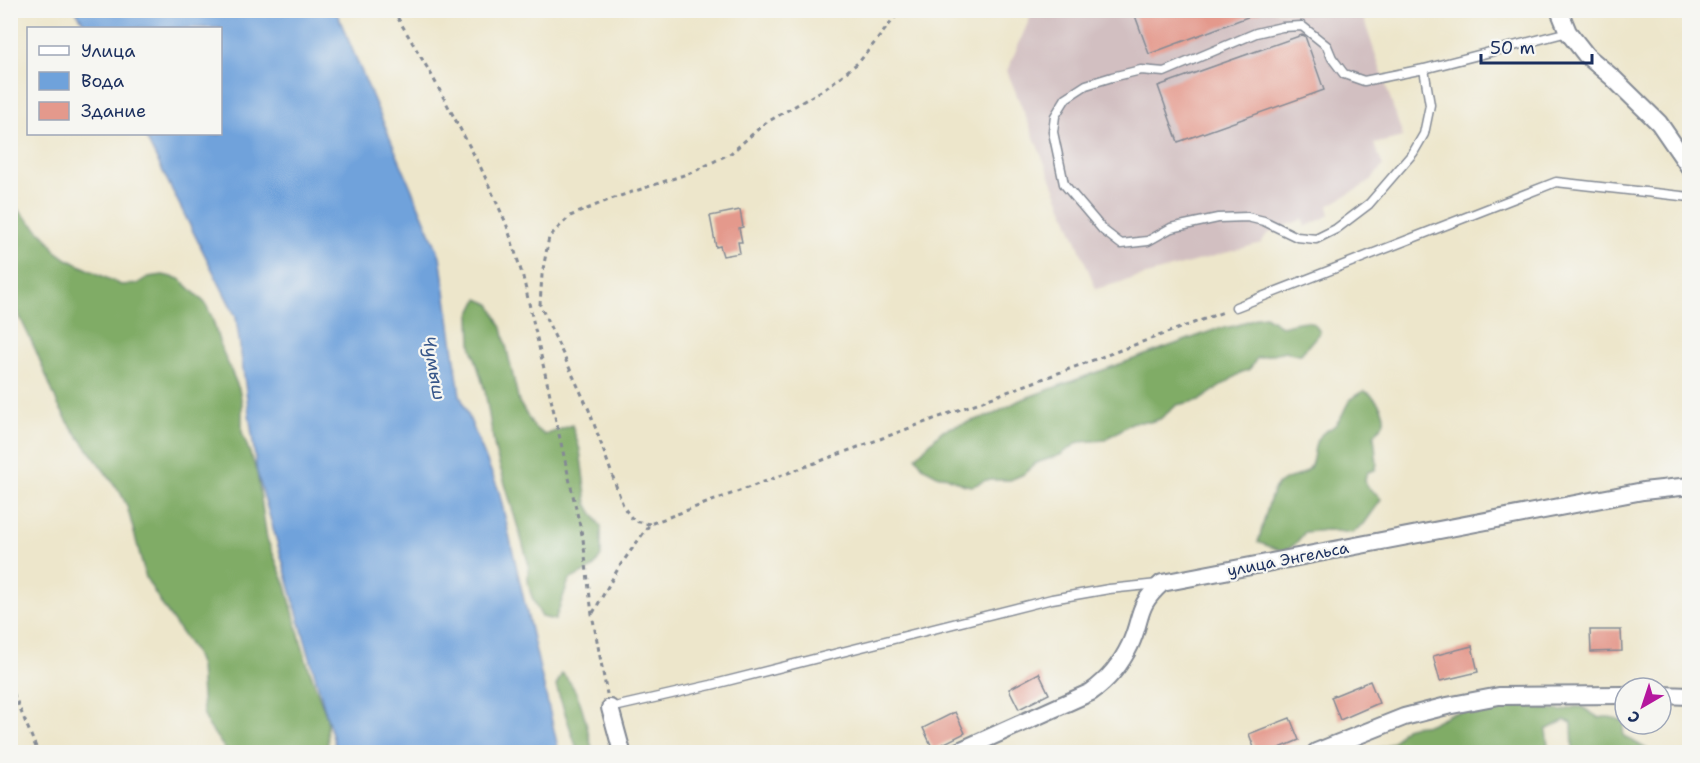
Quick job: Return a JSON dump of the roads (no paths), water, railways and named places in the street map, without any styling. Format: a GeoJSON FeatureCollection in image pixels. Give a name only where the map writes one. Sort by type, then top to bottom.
{"type":"FeatureCollection","features":[{"type":"Feature","properties":{"kind":"street"},"geometry":{"type":"LineString","coordinates":[[1559,10],[1568,32],[1586,55],[1659,123],[1689,168]]}},
{"type":"Feature","properties":{"kind":"street","name":"улица Энгельса"},"geometry":{"type":"LineString","coordinates":[[1162,583],[1643,491],[1689,486]]}},
{"type":"Feature","properties":{"kind":"street"},"geometry":{"type":"LineString","coordinates":[[957,753],[1090,692],[1104,682],[1130,644],[1142,606],[1150,594],[1162,583]]}},
{"type":"Feature","properties":{"kind":"street"},"geometry":{"type":"LineString","coordinates":[[1316,753],[1404,717],[1447,706],[1499,696],[1613,695]]}},
{"type":"Feature","properties":{"kind":"street"},"geometry":{"type":"LineString","coordinates":[[1673,695],[1689,696]]}},
{"type":"Feature","properties":{"kind":"street"},"geometry":{"type":"LineString","coordinates":[[610,708],[622,753]]}},
{"type":"Feature","properties":{"kind":"lane"},"geometry":{"type":"LineString","coordinates":[[1424,69],[1430,105],[1424,134],[1413,153],[1369,204],[1336,229],[1316,239],[1297,237],[1264,221],[1247,217],[1218,218],[1171,228],[1148,242],[1120,244],[1103,230],[1064,184],[1053,132],[1055,116],[1066,98],[1086,85],[1112,77],[1141,70],[1164,72],[1256,33],[1282,27],[1302,26],[1327,46],[1332,58],[1344,74],[1364,81],[1424,69],[1568,32]]}},
{"type":"Feature","properties":{"kind":"lane"},"geometry":{"type":"LineString","coordinates":[[1236,307],[1556,182],[1689,197]]}},
{"type":"Feature","properties":{"kind":"lane"},"geometry":{"type":"LineString","coordinates":[[610,708],[711,685],[1052,599],[1162,583]]}},
{"type":"Feature","properties":{"kind":"water","name":"Чумыш"},"geometry":{"type":"Polygon","coordinates":[[[76,11],[336,11],[440,256],[460,395],[499,491],[559,752],[337,752],[257,472],[236,317],[145,135],[222,135],[222,27],[86,27],[76,11]]]}}]}
